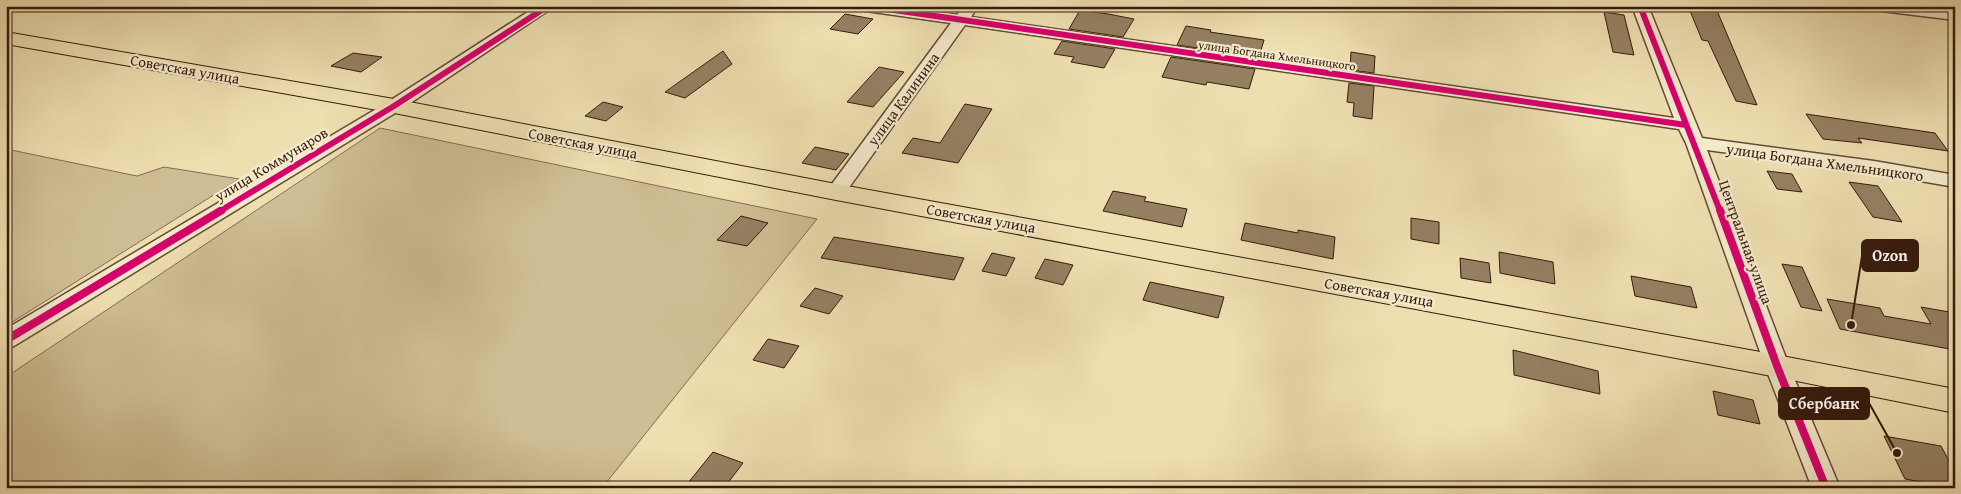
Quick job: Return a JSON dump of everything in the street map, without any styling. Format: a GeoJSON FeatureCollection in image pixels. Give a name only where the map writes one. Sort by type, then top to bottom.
{"type":"FeatureCollection","features":[{"type":"Feature","properties":{"kind":"highway","name":"Советская улица"},"geometry":{"type":"LineString","coordinates":[[6,38],[394,106],[836,192],[1955,400]]}},
{"type":"Feature","properties":{"kind":"street","name":"улица Коммунаров"},"geometry":{"type":"LineString","coordinates":[[6,340],[394,106],[548,6]]}},
{"type":"Feature","properties":{"kind":"street","name":"улица Богдана Хмельницкого"},"geometry":{"type":"LineString","coordinates":[[866,6],[966,13],[1690,134],[1955,181]]}},
{"type":"Feature","properties":{"kind":"street","name":"Центральная улица"},"geometry":{"type":"LineString","coordinates":[[1640,6],[1777,366],[1826,488]]}},
{"type":"Feature","properties":{"kind":"street"},"geometry":{"type":"LineString","coordinates":[[1882,6],[1955,15]]}},
{"type":"Feature","properties":{"kind":"street","name":"улица Калинина"},"geometry":{"type":"LineString","coordinates":[[836,192],[966,13]]}},
{"type":"Feature","properties":{"kind":"shaded area"},"geometry":{"type":"Polygon","coordinates":[[[380,128],[817,219],[602,488],[6,488],[6,377],[380,128]]]}},
{"type":"Feature","properties":{"kind":"shaded area"},"geometry":{"type":"Polygon","coordinates":[[[6,149],[137,176],[164,167],[239,179],[6,326],[6,149]]]}},
{"type":"Feature","properties":{"kind":"building"},"geometry":{"type":"Polygon","coordinates":[[[1688,6],[1715,6],[1757,105],[1736,101],[1708,41],[1702,40],[1688,6]]]}},
{"type":"Feature","properties":{"kind":"building"},"geometry":{"type":"Polygon","coordinates":[[[1080,10],[1134,19],[1123,37],[1069,29],[1080,10]]]}},
{"type":"Feature","properties":{"kind":"building"},"geometry":{"type":"Polygon","coordinates":[[[1604,12],[1624,15],[1634,55],[1613,52],[1604,12]]]}},
{"type":"Feature","properties":{"kind":"building"},"geometry":{"type":"Polygon","coordinates":[[[845,14],[873,19],[858,34],[830,29],[845,14]]]}},
{"type":"Feature","properties":{"kind":"building"},"geometry":{"type":"Polygon","coordinates":[[[1186,26],[1211,30],[1210,32],[1264,40],[1259,57],[1177,45],[1186,26]]]}},
{"type":"Feature","properties":{"kind":"building"},"geometry":{"type":"Polygon","coordinates":[[[1062,41],[1115,49],[1104,68],[1071,62],[1074,57],[1054,54],[1062,41]]]}},
{"type":"Feature","properties":{"kind":"building"},"geometry":{"type":"Polygon","coordinates":[[[723,51],[732,64],[685,98],[665,92],[723,51]]]}},
{"type":"Feature","properties":{"kind":"building"},"geometry":{"type":"Polygon","coordinates":[[[1351,52],[1375,56],[1374,73],[1350,70],[1351,52]]]}},
{"type":"Feature","properties":{"kind":"building"},"geometry":{"type":"Polygon","coordinates":[[[353,53],[382,57],[361,72],[331,66],[353,53]]]}},
{"type":"Feature","properties":{"kind":"building"},"geometry":{"type":"Polygon","coordinates":[[[1171,57],[1255,69],[1249,89],[1207,82],[1206,85],[1162,77],[1171,57]]]}},
{"type":"Feature","properties":{"kind":"building"},"geometry":{"type":"Polygon","coordinates":[[[879,67],[904,72],[873,107],[847,102],[879,67]]]}},
{"type":"Feature","properties":{"kind":"building"},"geometry":{"type":"Polygon","coordinates":[[[1349,83],[1374,86],[1372,119],[1353,116],[1354,103],[1347,102],[1349,83]]]}},
{"type":"Feature","properties":{"kind":"building"},"geometry":{"type":"Polygon","coordinates":[[[603,102],[623,107],[606,121],[585,116],[603,102]]]}},
{"type":"Feature","properties":{"kind":"building"},"geometry":{"type":"Polygon","coordinates":[[[965,104],[992,109],[958,163],[902,153],[913,138],[940,143],[965,104]]]}},
{"type":"Feature","properties":{"kind":"building"},"geometry":{"type":"Polygon","coordinates":[[[1806,114],[1935,133],[1948,151],[1858,138],[1862,143],[1823,139],[1806,114]]]}},
{"type":"Feature","properties":{"kind":"building"},"geometry":{"type":"Polygon","coordinates":[[[815,147],[849,154],[836,170],[802,163],[815,147]]]}},
{"type":"Feature","properties":{"kind":"building"},"geometry":{"type":"Polygon","coordinates":[[[1767,171],[1792,174],[1802,192],[1777,189],[1767,171]]]}},
{"type":"Feature","properties":{"kind":"building"},"geometry":{"type":"Polygon","coordinates":[[[1849,182],[1878,186],[1902,222],[1873,217],[1849,182]]]}},
{"type":"Feature","properties":{"kind":"building"},"geometry":{"type":"Polygon","coordinates":[[[1113,191],[1146,197],[1144,201],[1187,209],[1182,227],[1103,211],[1113,191]]]}},
{"type":"Feature","properties":{"kind":"building"},"geometry":{"type":"Polygon","coordinates":[[[741,216],[768,223],[747,246],[717,240],[741,216]]]}},
{"type":"Feature","properties":{"kind":"building"},"geometry":{"type":"Polygon","coordinates":[[[1411,218],[1439,222],[1439,244],[1411,239],[1411,218]]]}},
{"type":"Feature","properties":{"kind":"building"},"geometry":{"type":"Polygon","coordinates":[[[1245,223],[1298,233],[1298,230],[1335,237],[1333,259],[1241,240],[1245,223]]]}},
{"type":"Feature","properties":{"kind":"building"},"geometry":{"type":"Polygon","coordinates":[[[834,237],[964,258],[954,280],[821,258],[834,237]]]}},
{"type":"Feature","properties":{"kind":"building"},"geometry":{"type":"Polygon","coordinates":[[[1499,252],[1553,262],[1555,284],[1500,273],[1499,252]]]}},
{"type":"Feature","properties":{"kind":"building"},"geometry":{"type":"Polygon","coordinates":[[[992,253],[1015,258],[1006,276],[982,271],[992,253]]]}},
{"type":"Feature","properties":{"kind":"building"},"geometry":{"type":"Polygon","coordinates":[[[1460,258],[1489,263],[1491,283],[1461,278],[1460,258]]]}},
{"type":"Feature","properties":{"kind":"building"},"geometry":{"type":"Polygon","coordinates":[[[1045,259],[1073,265],[1063,285],[1035,278],[1045,259]]]}},
{"type":"Feature","properties":{"kind":"building"},"geometry":{"type":"Polygon","coordinates":[[[1782,264],[1802,267],[1822,311],[1801,307],[1782,264]]]}},
{"type":"Feature","properties":{"kind":"building"},"geometry":{"type":"Polygon","coordinates":[[[1631,276],[1691,287],[1697,308],[1635,296],[1631,276]]]}},
{"type":"Feature","properties":{"kind":"building"},"geometry":{"type":"Polygon","coordinates":[[[1150,282],[1224,297],[1218,318],[1143,300],[1150,282]]]}},
{"type":"Feature","properties":{"kind":"building"},"geometry":{"type":"Polygon","coordinates":[[[815,288],[843,296],[829,314],[800,306],[815,288]]]}},
{"type":"Feature","properties":{"kind":"building"},"geometry":{"type":"Polygon","coordinates":[[[1827,299],[1880,308],[1884,316],[1931,324],[1921,307],[1955,313],[1955,350],[1840,329],[1827,299]]]}},
{"type":"Feature","properties":{"kind":"building"},"geometry":{"type":"Polygon","coordinates":[[[768,339],[799,346],[784,368],[753,360],[768,339]]]}},
{"type":"Feature","properties":{"kind":"building"},"geometry":{"type":"Polygon","coordinates":[[[1513,350],[1598,371],[1600,394],[1514,375],[1513,350]]]}},
{"type":"Feature","properties":{"kind":"building"},"geometry":{"type":"Polygon","coordinates":[[[1713,391],[1753,400],[1760,424],[1718,415],[1713,391]]]}},
{"type":"Feature","properties":{"kind":"building"},"geometry":{"type":"Polygon","coordinates":[[[1884,436],[1941,446],[1955,472],[1955,488],[1905,479],[1884,436]]]}},
{"type":"Feature","properties":{"kind":"building"},"geometry":{"type":"Polygon","coordinates":[[[713,452],[743,463],[724,488],[702,488],[688,483],[713,452]]]}},
{"type":"Feature","properties":{"kind":"cycle path"},"geometry":{"type":"LineString","coordinates":[[6,340],[394,106],[548,6]]}},
{"type":"Feature","properties":{"kind":"cycle path"},"geometry":{"type":"LineString","coordinates":[[866,6],[1686,125]]}},
{"type":"Feature","properties":{"kind":"cycle path"},"geometry":{"type":"LineString","coordinates":[[1640,6],[1686,125],[1695,143],[1777,366],[1826,488]]}},
{"type":"Feature","properties":{"kind":"place","name":"Ozon"},"geometry":{"type":"Point","coordinates":[1851,325]}},
{"type":"Feature","properties":{"kind":"place","name":"Сбербанк"},"geometry":{"type":"Point","coordinates":[1897,453]}}]}
